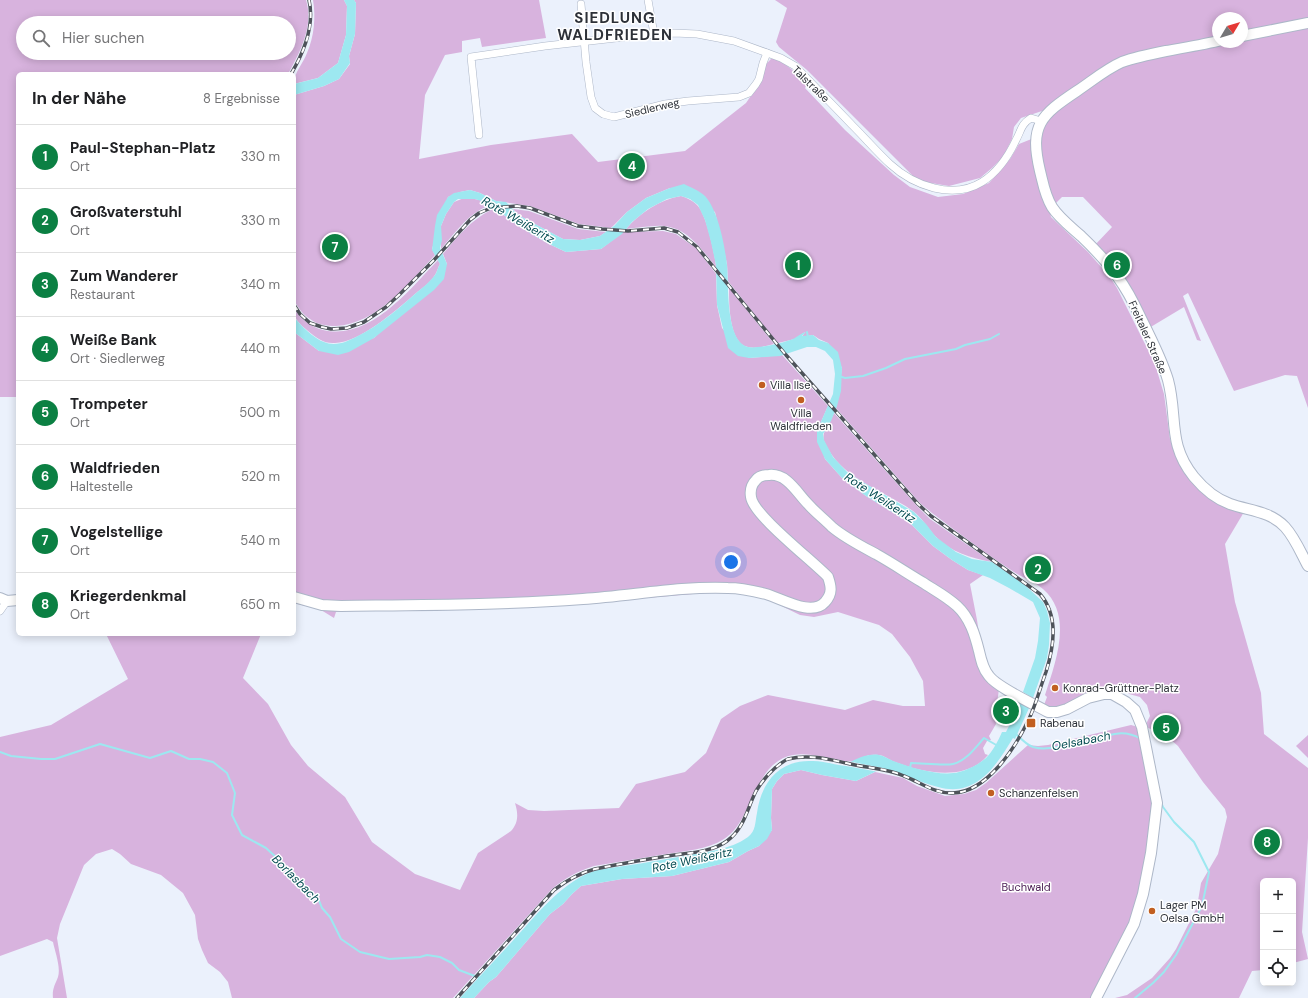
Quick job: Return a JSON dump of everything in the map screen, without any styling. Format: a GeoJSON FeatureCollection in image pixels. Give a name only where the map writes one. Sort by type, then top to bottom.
{"type":"FeatureCollection","features":[{"type":"Feature","properties":{"kind":"street"},"geometry":{"type":"LineString","coordinates":[[648,0],[654,34]]}},
{"type":"Feature","properties":{"kind":"street","name":"Siedlerweg"},"geometry":{"type":"LineString","coordinates":[[580,4],[591,97],[595,108],[603,114],[614,117],[665,104],[739,97],[748,93],[756,84],[767,53]]}},
{"type":"Feature","properties":{"kind":"street"},"geometry":{"type":"LineString","coordinates":[[1248,35],[1308,23]]}},
{"type":"Feature","properties":{"kind":"street","name":"Talstraße"},"geometry":{"type":"LineString","coordinates":[[479,135],[471,57],[584,42],[674,33],[697,34],[734,41],[782,58],[794,66],[890,164],[912,180],[929,187],[948,190],[968,188],[983,182],[998,169],[1007,158],[1017,139],[1020,128],[1025,121],[1030,118],[1041,121]]}},
{"type":"Feature","properties":{"kind":"street"},"geometry":{"type":"LineString","coordinates":[[1041,121],[1051,109],[1122,62],[1143,56],[1212,42]]}},
{"type":"Feature","properties":{"kind":"street","name":"Freitaler Straße"},"geometry":{"type":"LineString","coordinates":[[1041,121],[1037,137],[1036,155],[1044,191],[1052,207],[1105,259],[1130,296],[1167,379],[1171,397],[1174,432],[1177,445],[1189,470],[1204,487],[1230,504],[1264,513],[1277,520],[1292,536],[1308,566]]}},
{"type":"Feature","properties":{"kind":"street"},"geometry":{"type":"LineString","coordinates":[[296,598],[322,605],[341,606],[462,604],[583,599],[692,589],[729,588],[751,590],[797,606],[817,608],[822,606],[830,594],[831,587],[828,577],[764,517],[754,505],[751,498],[751,488],[756,480],[762,476],[775,474],[782,477],[788,481],[808,504],[835,530],[855,543],[899,567],[948,598],[958,607],[972,627],[986,672],[989,677],[998,684],[1048,712],[1054,713],[1067,709],[1088,698],[1104,694],[1112,694],[1126,702],[1135,710],[1146,742],[1157,803],[1151,853],[1147,876],[1134,924],[1096,998]]}},
{"type":"Feature","properties":{"kind":"street"},"geometry":{"type":"LineString","coordinates":[[0,611],[4,599],[16,600]]}},
{"type":"Feature","properties":{"kind":"green space"},"geometry":{"type":"Polygon","coordinates":[[[0,0],[306,0],[308,10],[307,29],[296,59],[296,16],[16,16],[16,60],[295,60],[289,72],[16,72],[16,397],[0,397],[0,0]]]}},
{"type":"Feature","properties":{"kind":"green space"},"geometry":{"type":"Polygon","coordinates":[[[313,0],[344,0],[347,6],[346,35],[338,63],[318,78],[296,84],[296,74],[305,57],[313,34],[313,0]]]}},
{"type":"Feature","properties":{"kind":"green space"},"geometry":{"type":"Polygon","coordinates":[[[354,0],[539,0],[546,38],[482,47],[480,38],[462,41],[462,52],[445,55],[425,95],[419,159],[491,145],[572,134],[598,162],[685,151],[746,103],[761,81],[766,64],[771,59],[776,58],[796,73],[807,85],[805,88],[845,130],[894,175],[910,187],[938,197],[963,194],[989,183],[1010,159],[1019,144],[1034,138],[1051,217],[1088,252],[1110,277],[1155,364],[1164,394],[1170,439],[1184,473],[1193,484],[1244,512],[1225,544],[1235,602],[1261,693],[1264,734],[1308,768],[1308,838],[1302,932],[1308,959],[1296,962],[1296,878],[1260,878],[1260,970],[1252,971],[1239,998],[1115,998],[1127,995],[1152,978],[1176,949],[1197,907],[1201,883],[1218,854],[1227,817],[1225,809],[1203,782],[1178,746],[1163,733],[1148,728],[1146,724],[1150,716],[1147,705],[1140,697],[1129,694],[1123,684],[1090,694],[1065,708],[1048,707],[1044,705],[1047,697],[1045,695],[1057,655],[1059,640],[1060,626],[1058,612],[1052,600],[1043,589],[993,558],[920,503],[836,408],[842,368],[828,343],[813,335],[802,337],[805,332],[795,339],[778,343],[776,341],[728,281],[727,264],[715,212],[670,188],[646,198],[627,212],[611,228],[579,224],[530,206],[496,201],[470,190],[460,192],[448,197],[432,249],[435,255],[391,300],[365,318],[351,324],[336,326],[319,324],[305,315],[296,304],[296,94],[324,86],[339,79],[350,64],[349,56],[355,34],[356,3],[354,0]]]}},
{"type":"Feature","properties":{"kind":"green space"},"geometry":{"type":"Polygon","coordinates":[[[775,0],[1308,0],[1308,21],[1248,33],[1248,12],[1212,12],[1212,39],[1148,52],[1045,110],[1021,118],[1014,127],[1012,139],[1003,157],[992,168],[980,178],[949,186],[925,182],[913,176],[807,70],[779,47],[776,42],[787,8],[775,0]]]}},
{"type":"Feature","properties":{"kind":"green space"},"geometry":{"type":"Polygon","coordinates":[[[1308,26],[1308,408],[1297,376],[1285,375],[1234,391],[1188,293],[1183,296],[1201,341],[1197,340],[1184,307],[1149,328],[1095,245],[1112,227],[1083,197],[1062,197],[1054,205],[1043,173],[1039,136],[1049,116],[1116,68],[1160,55],[1212,45],[1212,48],[1248,48],[1248,38],[1308,26]]]}},
{"type":"Feature","properties":{"kind":"green space"},"geometry":{"type":"Polygon","coordinates":[[[681,196],[697,205],[704,216],[710,234],[716,267],[694,241],[687,235],[673,228],[664,226],[650,226],[626,229],[644,212],[665,200],[681,196]]]}},
{"type":"Feature","properties":{"kind":"green space"},"geometry":{"type":"Polygon","coordinates":[[[464,198],[482,200],[491,205],[476,212],[470,217],[441,249],[441,226],[446,214],[454,202],[464,198]]]}},
{"type":"Feature","properties":{"kind":"green space"},"geometry":{"type":"Polygon","coordinates":[[[513,209],[529,211],[578,229],[606,232],[600,236],[580,240],[563,239],[518,215],[513,209]]]}},
{"type":"Feature","properties":{"kind":"green space"},"geometry":{"type":"Polygon","coordinates":[[[491,210],[497,210],[520,227],[566,252],[601,249],[623,232],[663,231],[676,234],[697,249],[716,274],[717,305],[722,328],[749,358],[782,355],[828,406],[817,431],[825,459],[842,478],[866,496],[910,523],[933,546],[952,560],[968,570],[983,575],[970,584],[986,679],[999,689],[995,718],[996,724],[989,736],[991,740],[987,741],[983,748],[985,754],[988,755],[979,764],[968,769],[944,773],[931,772],[906,766],[878,755],[870,755],[849,762],[803,754],[793,755],[780,760],[769,769],[761,780],[741,820],[734,831],[724,839],[710,846],[695,850],[594,866],[567,878],[552,889],[453,998],[232,998],[228,982],[220,972],[208,963],[198,939],[195,915],[183,893],[161,875],[131,864],[112,849],[96,854],[84,865],[60,924],[57,938],[67,998],[53,998],[53,990],[58,977],[59,969],[53,942],[47,939],[0,956],[0,737],[51,725],[128,679],[107,636],[260,636],[243,678],[268,704],[291,745],[308,766],[345,797],[372,842],[415,874],[460,890],[478,853],[514,828],[517,817],[515,803],[528,810],[544,811],[619,808],[636,784],[685,772],[706,753],[721,719],[740,706],[768,695],[845,710],[873,700],[903,706],[925,706],[923,681],[910,657],[892,634],[879,625],[838,612],[814,617],[800,615],[763,597],[716,592],[553,606],[343,611],[336,612],[334,618],[321,610],[296,604],[296,334],[319,351],[374,338],[447,264],[443,254],[459,235],[491,210]]]}},
{"type":"Feature","properties":{"kind":"green space"},"geometry":{"type":"Polygon","coordinates":[[[438,260],[440,264],[435,275],[428,283],[378,324],[345,342],[331,343],[324,341],[305,328],[296,318],[296,311],[307,322],[323,330],[340,331],[357,328],[388,310],[415,285],[438,260]]]}},
{"type":"Feature","properties":{"kind":"green space"},"geometry":{"type":"Polygon","coordinates":[[[729,288],[774,344],[751,348],[742,344],[737,339],[731,322],[729,288]]]}},
{"type":"Feature","properties":{"kind":"green space"},"geometry":{"type":"Polygon","coordinates":[[[834,413],[930,519],[992,562],[961,554],[947,546],[935,536],[913,511],[863,482],[840,465],[831,454],[823,438],[825,430],[834,413]]]}},
{"type":"Feature","properties":{"kind":"green space","name":"Buchwald"},"geometry":{"type":"Polygon","coordinates":[[[1131,725],[1138,727],[1153,796],[1151,825],[1140,891],[1126,935],[1091,998],[474,998],[489,982],[496,977],[550,914],[563,904],[581,886],[622,879],[672,876],[729,862],[759,846],[772,830],[772,789],[784,774],[801,770],[856,781],[875,772],[903,778],[917,786],[945,796],[964,794],[976,790],[986,783],[1028,745],[1048,745],[1131,725]]]}},
{"type":"Feature","properties":{"kind":"green space"},"geometry":{"type":"Polygon","coordinates":[[[1308,735],[1308,758],[1296,746],[1308,735]]]}},
{"type":"Feature","properties":{"kind":"water"},"geometry":{"type":"Polygon","coordinates":[[[344,0],[354,0],[356,3],[355,34],[349,56],[350,63],[339,79],[324,86],[296,94],[296,84],[318,78],[338,63],[346,35],[347,6],[344,0]]]}},
{"type":"Feature","properties":{"kind":"water","name":"Rote Weißeritz"},"geometry":{"type":"Polygon","coordinates":[[[684,184],[698,191],[705,196],[714,210],[723,239],[726,257],[728,298],[732,323],[735,334],[741,343],[748,347],[777,344],[789,341],[806,332],[802,336],[813,335],[819,340],[828,343],[838,352],[842,368],[841,391],[831,421],[823,434],[824,440],[833,457],[849,474],[914,512],[936,537],[956,552],[972,559],[992,562],[1026,586],[1043,602],[1050,623],[1049,645],[1047,658],[1033,698],[1023,692],[1035,658],[1038,641],[1040,618],[1033,602],[990,578],[968,570],[952,560],[933,546],[910,523],[866,496],[842,478],[825,459],[817,442],[817,431],[833,394],[835,374],[833,360],[825,351],[816,347],[807,347],[780,356],[749,358],[738,356],[728,348],[717,305],[716,265],[711,242],[705,220],[698,205],[690,199],[681,196],[667,199],[648,209],[632,222],[622,234],[601,249],[566,252],[520,227],[488,203],[475,199],[458,199],[454,202],[446,214],[441,226],[442,240],[440,248],[447,264],[444,279],[434,290],[374,338],[349,352],[338,355],[319,351],[296,334],[296,319],[316,338],[326,343],[338,344],[345,342],[364,333],[382,321],[431,280],[440,264],[432,250],[437,215],[448,197],[454,193],[470,190],[496,201],[506,202],[518,215],[563,239],[580,240],[600,236],[614,226],[627,212],[646,198],[684,184]]]}},
{"type":"Feature","properties":{"kind":"water","name":"Rote Weißeritz"},"geometry":{"type":"Polygon","coordinates":[[[1021,702],[1030,706],[1015,739],[1013,738],[992,769],[974,784],[963,788],[951,789],[938,787],[883,768],[856,781],[801,770],[784,774],[772,789],[772,830],[767,839],[759,846],[729,862],[672,876],[622,879],[581,886],[563,904],[550,914],[496,977],[489,982],[474,998],[460,998],[543,907],[574,881],[597,870],[651,862],[725,848],[751,835],[754,829],[759,802],[763,792],[768,782],[782,768],[801,761],[817,761],[846,766],[857,759],[866,756],[879,755],[910,767],[936,773],[952,773],[962,771],[977,765],[989,755],[1002,732],[1006,732],[1021,702]]]}},
{"type":"Feature","properties":{"kind":"pier"},"geometry":{"type":"Polygon","coordinates":[[[847,761],[883,768],[883,771],[879,772],[846,766],[847,761]]]}},
{"type":"Feature","properties":{"kind":"waterway"},"geometry":{"type":"LineString","coordinates":[[807,332],[808,337]]}},
{"type":"Feature","properties":{"kind":"waterway"},"geometry":{"type":"LineString","coordinates":[[839,376],[845,378],[863,376],[886,368],[905,359],[956,349],[965,345],[990,339],[999,334]]}},
{"type":"Feature","properties":{"kind":"waterway","name":"Oelsabach"},"geometry":{"type":"LineString","coordinates":[[1016,734],[1031,746],[1038,748],[1053,748],[1120,733],[1134,735],[1141,739]]}},
{"type":"Feature","properties":{"kind":"waterway"},"geometry":{"type":"LineString","coordinates":[[910,768],[911,763],[944,765],[958,762],[970,754],[984,738],[998,746]]}},
{"type":"Feature","properties":{"kind":"waterway","name":"Borlasbach"},"geometry":{"type":"LineString","coordinates":[[0,752],[11,756],[55,759],[100,744],[150,758],[171,751],[189,759],[200,759],[213,762],[227,773],[235,793],[232,815],[242,835],[266,848],[278,859],[299,885],[318,898],[322,908],[330,917],[341,939],[360,952],[389,959],[420,957],[427,955],[440,957],[452,963],[459,970],[480,978]]}},
{"type":"Feature","properties":{"kind":"waterway","name":"Oelsabach"},"geometry":{"type":"LineString","coordinates":[[1135,998],[1164,972],[1176,955],[1202,906],[1209,872],[1194,842],[1174,822],[1161,802]]}},
{"type":"Feature","properties":{"kind":"railway"},"geometry":{"type":"LineString","coordinates":[[292,72],[304,48],[307,38],[311,19],[309,0]]}},
{"type":"Feature","properties":{"kind":"railway"},"geometry":{"type":"LineString","coordinates":[[296,308],[310,323],[331,329],[347,328],[364,322],[386,307],[400,294],[434,260],[470,220],[479,213],[491,208],[517,206],[530,208],[578,226],[628,231],[664,228],[678,232],[697,247],[786,355],[918,504],[931,516],[1040,594],[1050,612],[1053,642],[1046,672],[1031,715],[1016,744],[1008,755],[988,777],[977,785],[965,791],[946,793],[934,790],[897,773],[817,758],[803,757],[788,759],[775,768],[762,782],[756,791],[741,825],[733,836],[721,845],[698,852],[595,869],[579,875],[559,886],[457,998]]}},
{"type":"Feature","properties":{"kind":"place","name":"Weiße Bank"},"geometry":{"type":"Point","coordinates":[632,166]}},
{"type":"Feature","properties":{"kind":"place","name":"Vogelstellige"},"geometry":{"type":"Point","coordinates":[335,247]}},
{"type":"Feature","properties":{"kind":"place","name":"Paul-Stephan-Platz"},"geometry":{"type":"Point","coordinates":[798,265]}},
{"type":"Feature","properties":{"kind":"place","name":"Waldfrieden"},"geometry":{"type":"Point","coordinates":[1117,265]}},
{"type":"Feature","properties":{"kind":"place","name":"Villa Ilse"},"geometry":{"type":"Point","coordinates":[762,385]}},
{"type":"Feature","properties":{"kind":"place","name":"Villa Waldfrieden"},"geometry":{"type":"Point","coordinates":[801,400]}},
{"type":"Feature","properties":{"kind":"place","name":"Großvaterstuhl"},"geometry":{"type":"Point","coordinates":[1038,569]}},
{"type":"Feature","properties":{"kind":"place","name":"Konrad-Grüttner-Platz"},"geometry":{"type":"Point","coordinates":[1055,688]}},
{"type":"Feature","properties":{"kind":"place","name":"Zum Wanderer"},"geometry":{"type":"Point","coordinates":[1006,711]}},
{"type":"Feature","properties":{"kind":"place","name":"Rabenau"},"geometry":{"type":"Point","coordinates":[1031,723]}},
{"type":"Feature","properties":{"kind":"place","name":"Trompeter"},"geometry":{"type":"Point","coordinates":[1166,728]}},
{"type":"Feature","properties":{"kind":"place","name":"Schanzenfelsen"},"geometry":{"type":"Point","coordinates":[991,793]}},
{"type":"Feature","properties":{"kind":"place","name":"Kriegerdenkmal"},"geometry":{"type":"Point","coordinates":[1267,842]}},
{"type":"Feature","properties":{"kind":"place","name":"Lager PM Oelsa GmbH"},"geometry":{"type":"Point","coordinates":[1152,911]}},
{"type":"Feature","properties":{"kind":"district","name":"SIEDLUNG WALDFRIEDEN"},"geometry":{"type":"Point","coordinates":[615,26]}}]}
